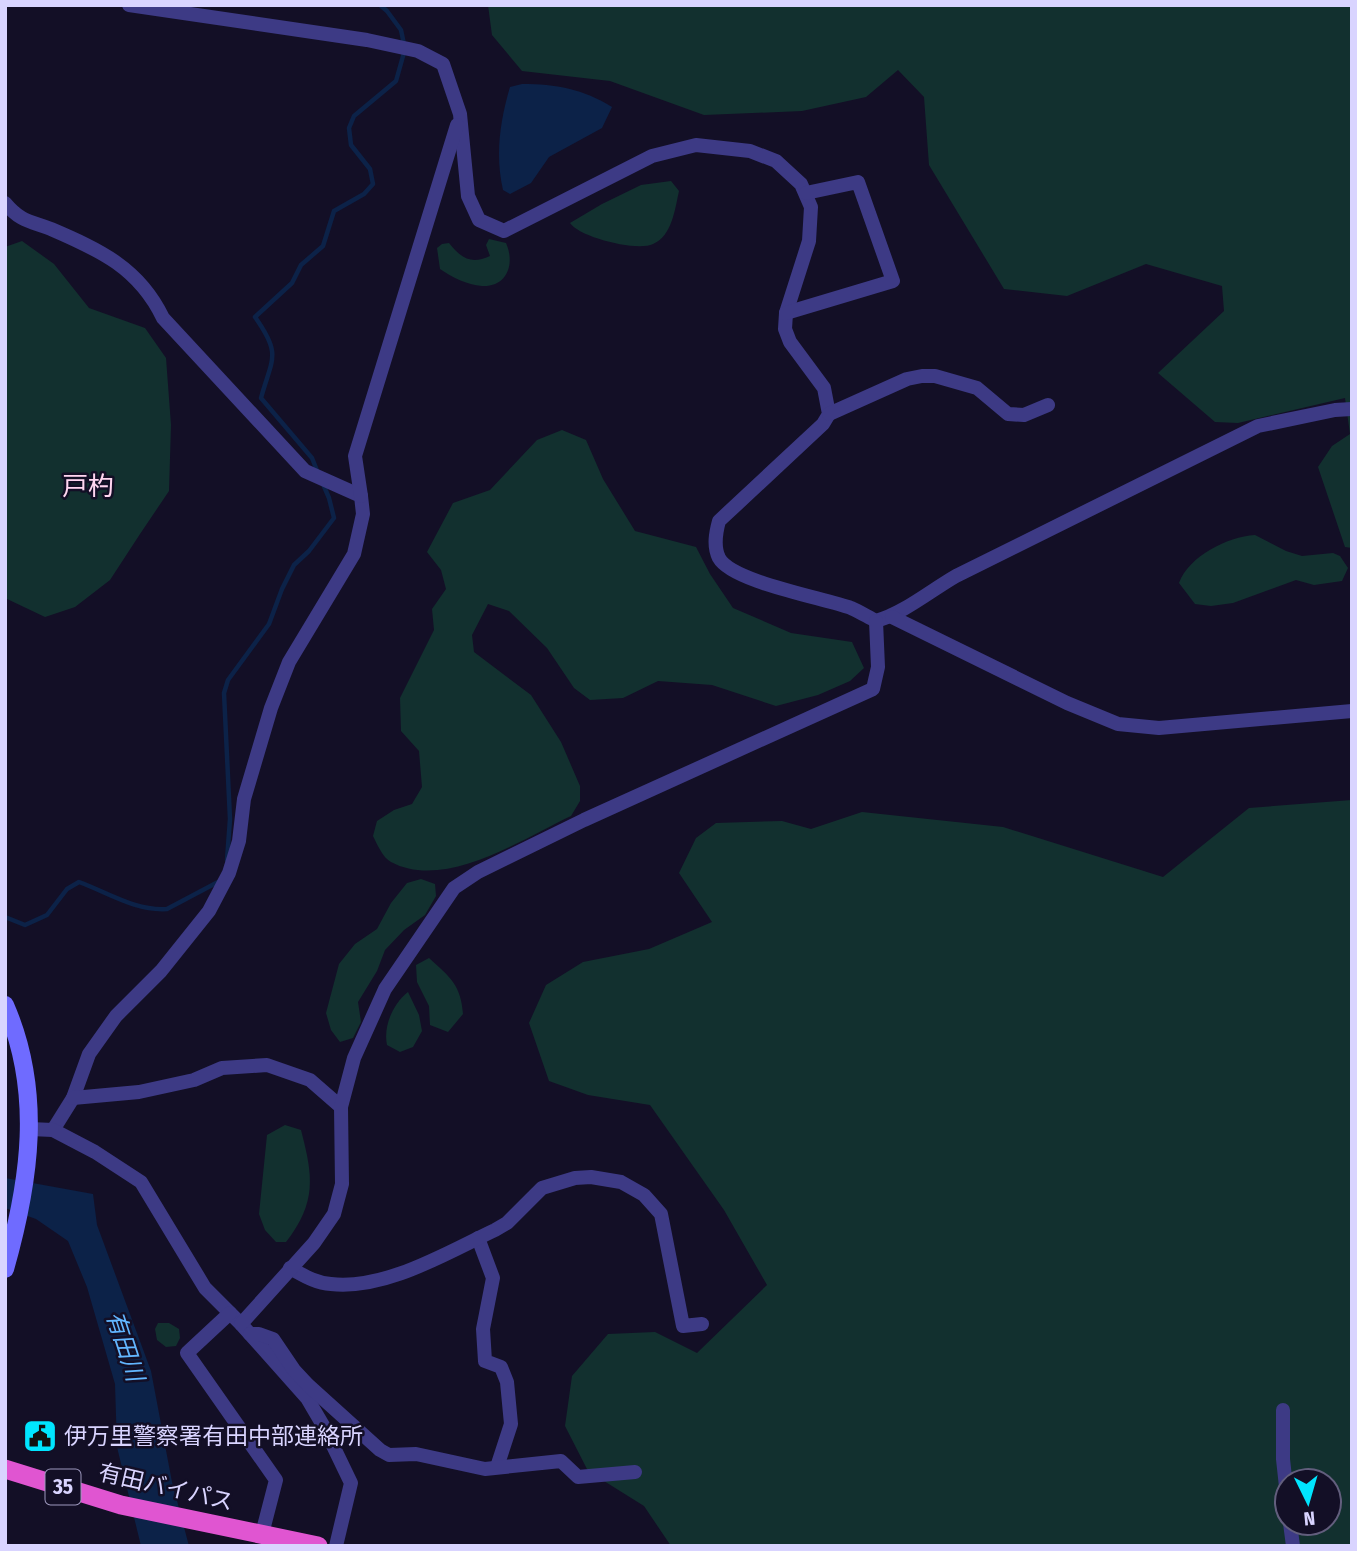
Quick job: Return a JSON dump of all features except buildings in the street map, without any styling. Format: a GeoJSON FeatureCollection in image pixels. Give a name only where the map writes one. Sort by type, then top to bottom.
{"type":"FeatureCollection","features":[{"type":"Feature","properties":{"kind":"highway","name":"有田バイパス"},"geometry":{"type":"LineString","coordinates":[[5,1469],[121,1505],[318,1546]]}},
{"type":"Feature","properties":{"kind":"main road"},"geometry":{"type":"LineString","coordinates":[[5,1005],[19,1044],[30,1104],[26,1171],[7,1264]]}},
{"type":"Feature","properties":{"kind":"street"},"geometry":{"type":"LineString","coordinates":[[129,5],[367,40],[418,51],[443,64],[460,114],[468,197],[479,220],[504,232],[652,156],[696,145],[750,151],[776,161],[801,184],[811,207],[809,241],[786,313],[785,329],[790,342],[824,388],[829,414]]}},
{"type":"Feature","properties":{"kind":"street"},"geometry":{"type":"LineString","coordinates":[[53,1130],[74,1098],[89,1054],[116,1016],[161,971],[209,911],[229,873],[239,841],[244,799],[271,708],[289,662],[354,554],[363,514],[355,456],[460,114]]}},
{"type":"Feature","properties":{"kind":"street"},"geometry":{"type":"LineString","coordinates":[[786,313],[893,281],[858,182],[806,193]]}},
{"type":"Feature","properties":{"kind":"street"},"geometry":{"type":"LineString","coordinates":[[5,203],[17,217],[51,229],[111,257],[140,283],[163,318],[305,471],[361,496]]}},
{"type":"Feature","properties":{"kind":"street"},"geometry":{"type":"LineString","coordinates":[[1048,405],[1024,415],[1008,414],[977,388],[936,376],[922,376],[907,379],[829,414],[823,424],[719,520],[715,538],[719,558],[732,570],[853,609],[876,621],[892,617],[956,576],[1258,426],[1335,410],[1352,410]]}},
{"type":"Feature","properties":{"kind":"street"},"geometry":{"type":"LineString","coordinates":[[892,617],[1067,703],[1118,724],[1159,728],[1352,711]]}},
{"type":"Feature","properties":{"kind":"street"},"geometry":{"type":"LineString","coordinates":[[245,1329],[334,1214],[342,1184],[341,1107],[355,1058],[386,989],[454,888],[478,872],[584,820],[873,689],[878,667],[876,621]]}},
{"type":"Feature","properties":{"kind":"street"},"geometry":{"type":"LineString","coordinates":[[74,1098],[139,1093],[194,1080],[222,1068],[267,1065],[310,1080],[341,1107]]}},
{"type":"Feature","properties":{"kind":"street"},"geometry":{"type":"LineString","coordinates":[[30,1129],[53,1130],[95,1152],[141,1182],[205,1288],[307,1398],[351,1483],[336,1546]]}},
{"type":"Feature","properties":{"kind":"street"},"geometry":{"type":"LineString","coordinates":[[290,1268],[316,1281],[332,1285],[390,1278],[507,1223],[542,1188],[575,1178],[591,1177],[621,1182],[644,1195],[661,1214],[683,1326],[702,1324]]}},
{"type":"Feature","properties":{"kind":"street"},"geometry":{"type":"LineString","coordinates":[[478,1238],[493,1278],[483,1329],[485,1362],[501,1367],[507,1382],[512,1424],[497,1467]]}},
{"type":"Feature","properties":{"kind":"street"},"geometry":{"type":"LineString","coordinates":[[230,1313],[187,1353],[276,1480],[262,1534]]}},
{"type":"Feature","properties":{"kind":"street"},"geometry":{"type":"LineString","coordinates":[[245,1329],[273,1339],[301,1377],[380,1450],[389,1455],[416,1454],[485,1468],[561,1461],[578,1477],[635,1472]]}},
{"type":"Feature","properties":{"kind":"street"},"geometry":{"type":"LineString","coordinates":[[1283,1410],[1284,1467]]}},
{"type":"Feature","properties":{"kind":"green space"},"geometry":{"type":"Polygon","coordinates":[[[488,5],[1352,5],[1352,548],[1345,547],[1318,467],[1332,446],[1350,434],[1345,398],[1238,423],[1215,422],[1158,373],[1224,311],[1222,286],[1146,264],[1067,296],[1004,289],[929,165],[924,97],[898,70],[866,97],[802,111],[704,115],[610,81],[522,71],[492,35],[488,5]]]}},
{"type":"Feature","properties":{"kind":"green space"},"geometry":{"type":"Polygon","coordinates":[[[671,181],[679,191],[674,214],[665,235],[653,244],[635,246],[609,242],[585,233],[570,223],[641,185],[671,181]]]}},
{"type":"Feature","properties":{"kind":"green space"},"geometry":{"type":"Polygon","coordinates":[[[489,239],[506,243],[509,251],[507,272],[498,283],[482,286],[471,284],[440,269],[437,248],[442,244],[449,243],[462,256],[477,260],[490,256],[486,245],[489,239]]]}},
{"type":"Feature","properties":{"kind":"green space"},"geometry":{"type":"Polygon","coordinates":[[[22,241],[54,264],[89,308],[145,328],[166,358],[171,425],[169,491],[110,580],[75,607],[45,617],[5,598],[5,247],[22,241]]]}},
{"type":"Feature","properties":{"kind":"green space"},"geometry":{"type":"Polygon","coordinates":[[[562,430],[586,440],[603,479],[635,531],[696,547],[733,608],[791,633],[852,642],[864,668],[850,681],[818,695],[776,706],[712,685],[658,681],[623,698],[590,700],[574,688],[547,648],[509,611],[488,604],[472,635],[474,652],[531,695],[561,742],[580,786],[580,801],[571,816],[507,848],[459,866],[435,870],[412,869],[391,862],[373,836],[377,821],[394,810],[412,804],[422,787],[419,751],[401,731],[400,698],[434,630],[432,609],[446,589],[441,570],[427,552],[453,503],[490,490],[537,440],[562,430]]]}},
{"type":"Feature","properties":{"kind":"green space"},"geometry":{"type":"Polygon","coordinates":[[[1255,535],[1302,556],[1333,553],[1340,556],[1348,568],[1342,581],[1314,585],[1296,580],[1233,603],[1211,606],[1195,604],[1179,583],[1191,564],[1221,544],[1255,535]]]}},
{"type":"Feature","properties":{"kind":"green space"},"geometry":{"type":"Polygon","coordinates":[[[1352,800],[1352,1546],[671,1546],[644,1506],[588,1471],[565,1426],[572,1376],[608,1334],[655,1332],[697,1353],[767,1285],[724,1210],[650,1105],[588,1095],[549,1081],[529,1023],[546,985],[583,962],[649,949],[712,922],[679,873],[696,838],[716,823],[782,821],[811,829],[862,812],[1003,827],[1163,877],[1249,808],[1352,800]]]}},
{"type":"Feature","properties":{"kind":"green space"},"geometry":{"type":"Polygon","coordinates":[[[421,879],[435,884],[436,896],[425,915],[404,930],[385,950],[377,971],[358,1002],[361,1022],[353,1038],[340,1042],[331,1030],[326,1013],[339,964],[355,944],[377,929],[391,903],[407,883],[421,879]]]}},
{"type":"Feature","properties":{"kind":"green space"},"geometry":{"type":"Polygon","coordinates":[[[429,958],[448,976],[460,996],[463,1014],[448,1032],[430,1025],[429,1006],[417,982],[416,965],[429,958]]]}},
{"type":"Feature","properties":{"kind":"green space"},"geometry":{"type":"Polygon","coordinates":[[[408,992],[419,1015],[422,1031],[413,1047],[400,1052],[387,1045],[386,1030],[394,1009],[408,992]]]}},
{"type":"Feature","properties":{"kind":"green space"},"geometry":{"type":"Polygon","coordinates":[[[285,1125],[301,1130],[308,1161],[310,1188],[308,1201],[296,1228],[286,1242],[276,1242],[265,1230],[259,1214],[267,1135],[285,1125]]]}},
{"type":"Feature","properties":{"kind":"green space"},"geometry":{"type":"Polygon","coordinates":[[[158,1323],[169,1323],[179,1329],[180,1338],[176,1346],[166,1347],[157,1340],[155,1329],[158,1323]]]}},
{"type":"Feature","properties":{"kind":"water"},"geometry":{"type":"Polygon","coordinates":[[[522,84],[569,89],[612,107],[602,128],[549,157],[531,183],[510,194],[503,190],[499,164],[500,138],[510,87],[522,84]]]}},
{"type":"Feature","properties":{"kind":"water","name":"有田川"},"geometry":{"type":"Polygon","coordinates":[[[5,1178],[93,1194],[97,1225],[151,1371],[172,1482],[189,1546],[141,1546],[117,1447],[115,1384],[87,1287],[68,1241],[36,1219],[5,1208],[5,1178]]]}},
{"type":"Feature","properties":{"kind":"waterway"},"geometry":{"type":"LineString","coordinates":[[318,473],[312,458],[261,398],[271,365],[272,349],[255,317],[292,283],[301,265],[323,246],[334,211],[364,194],[373,184],[370,169],[351,145],[349,128],[354,116],[396,81],[405,49],[401,30],[380,5]]}},
{"type":"Feature","properties":{"kind":"waterway"},"geometry":{"type":"LineString","coordinates":[[227,860],[230,819],[224,693],[228,680],[269,624],[294,565],[309,551],[334,518],[323,484]]}},
{"type":"Feature","properties":{"kind":"waterway"},"geometry":{"type":"LineString","coordinates":[[5,917],[25,925],[47,915],[67,889],[79,882],[133,904],[155,909],[167,909],[218,882]]}},
{"type":"Feature","properties":{"kind":"place","name":"伊万里警察署有田中部連絡所"},"geometry":{"type":"Point","coordinates":[40,1436]}},
{"type":"Feature","properties":{"kind":"district","name":"戸杓"},"geometry":{"type":"Point","coordinates":[88,486]}}]}
